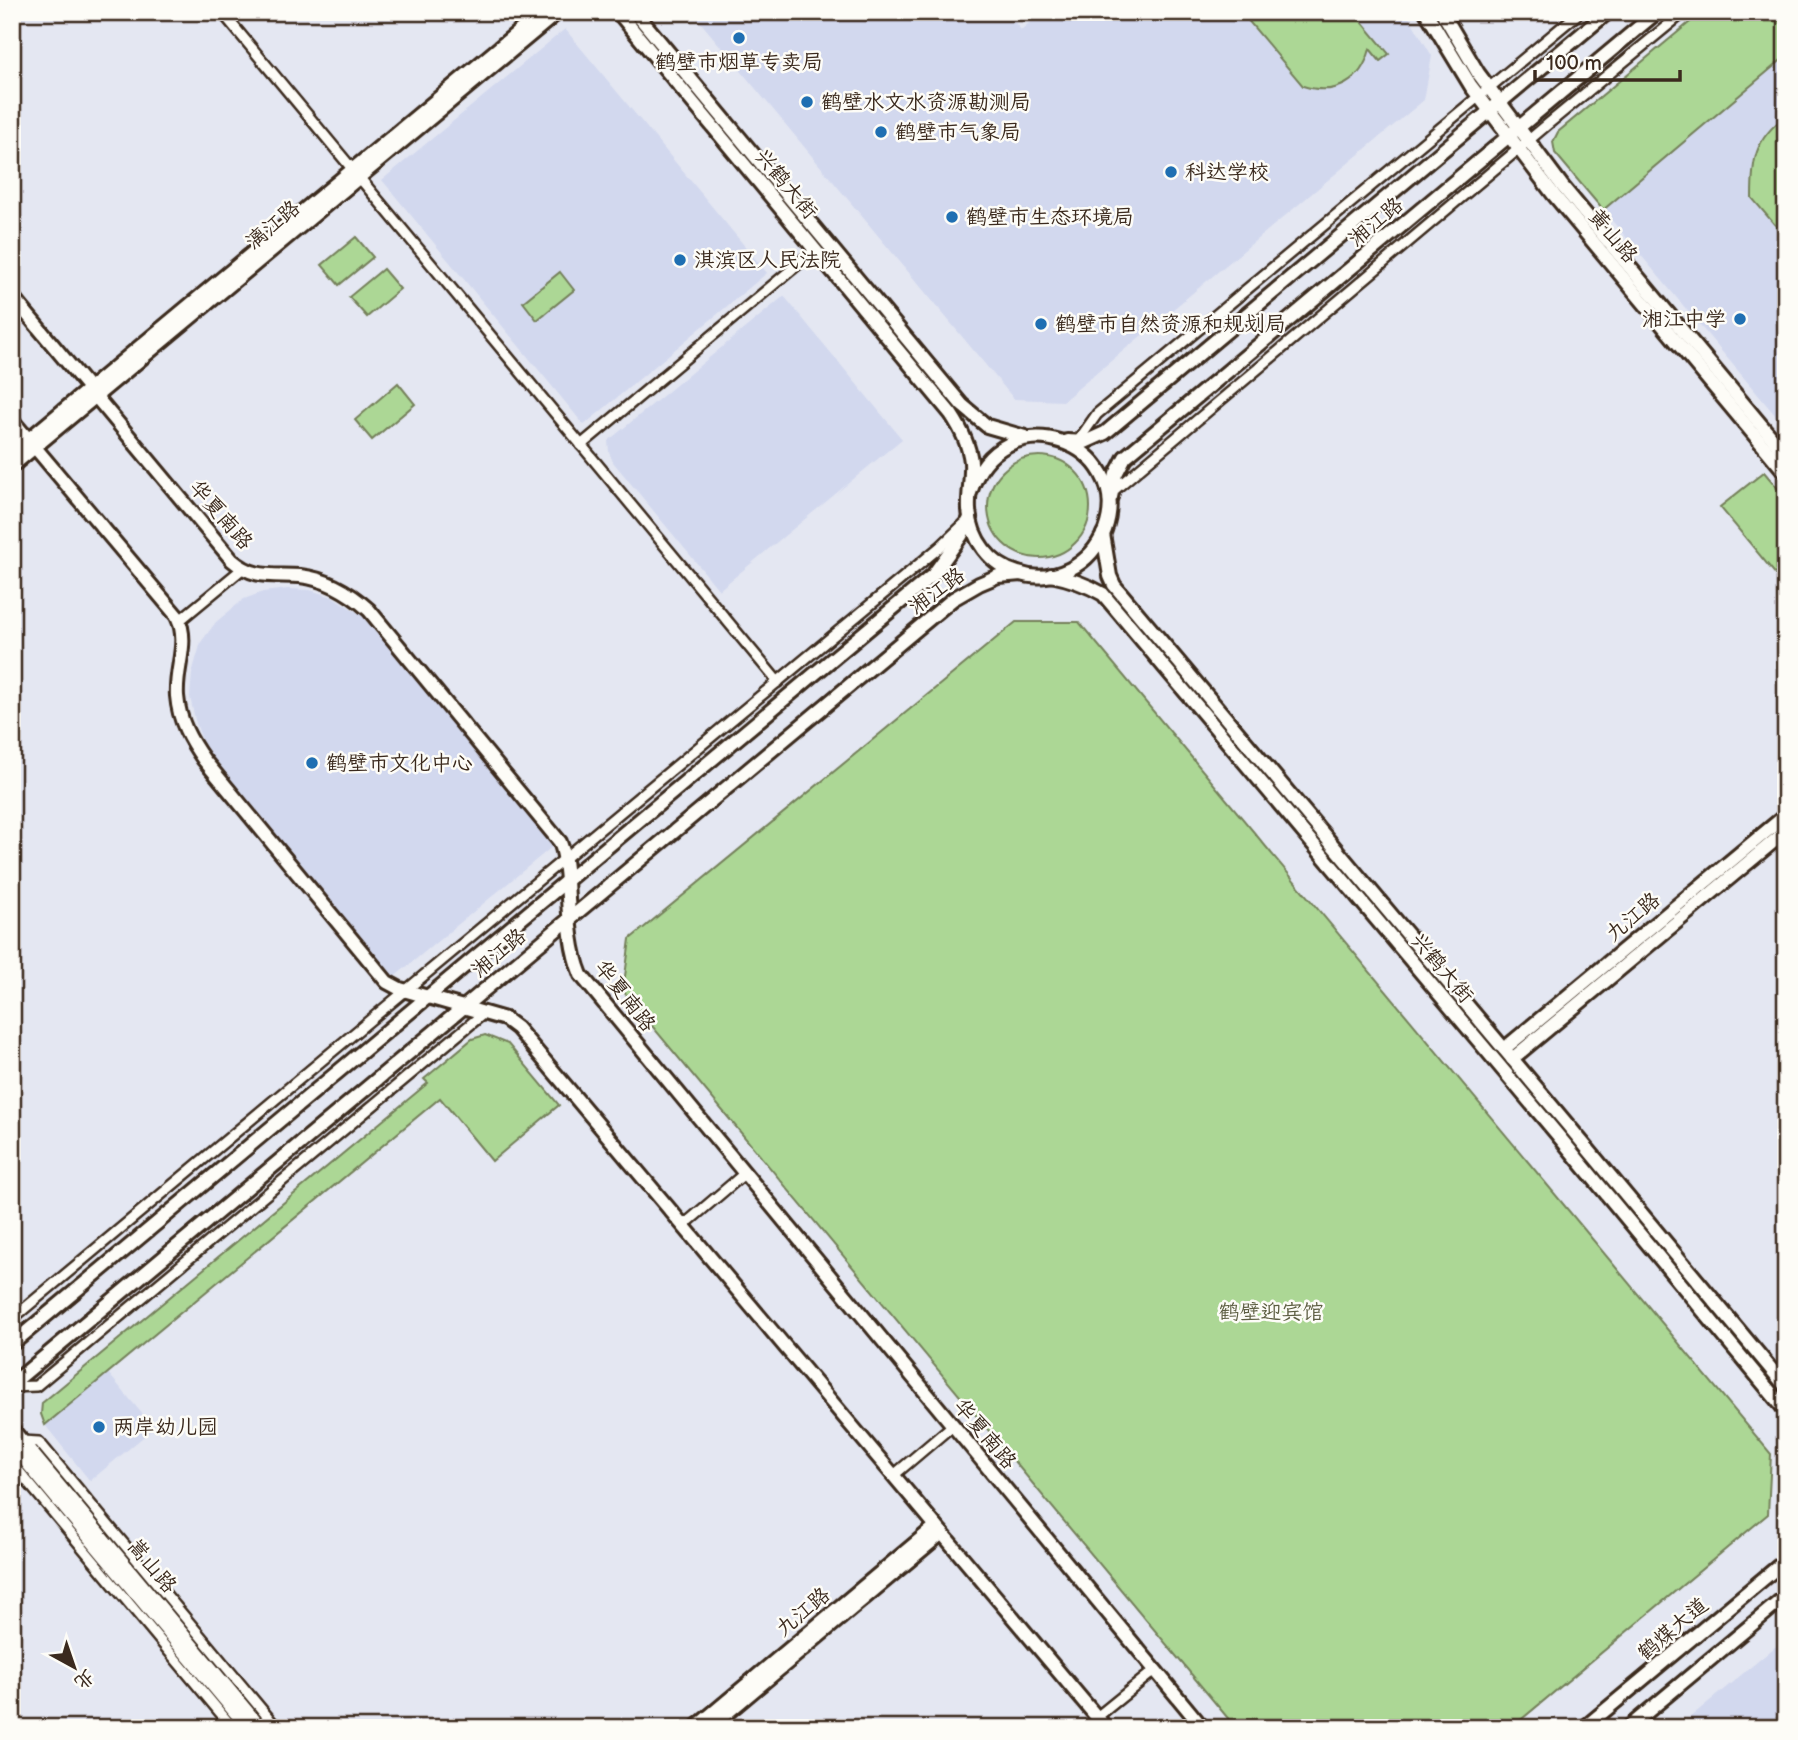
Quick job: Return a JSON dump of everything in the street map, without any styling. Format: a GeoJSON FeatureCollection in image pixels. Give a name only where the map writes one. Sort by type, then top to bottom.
{"type":"FeatureCollection","features":[{"type":"Feature","properties":{"kind":"main road","name":"漓江路"},"geometry":{"type":"LineString","coordinates":[[356,174],[542,12]]}},
{"type":"Feature","properties":{"kind":"main road","name":"漓江路"},"geometry":{"type":"LineString","coordinates":[[12,466],[32,443],[356,174],[558,12]]}},
{"type":"Feature","properties":{"kind":"main road","name":"兴鹤大街"},"geometry":{"type":"LineString","coordinates":[[618,12],[951,414],[961,428],[967,444],[971,462],[971,493]]}},
{"type":"Feature","properties":{"kind":"main road","name":"兴鹤大街"},"geometry":{"type":"LineString","coordinates":[[635,12],[962,405],[986,426],[1029,438]]}},
{"type":"Feature","properties":{"kind":"main road","name":"黄山路"},"geometry":{"type":"LineString","coordinates":[[1426,12],[1461,71],[1485,93],[1523,144],[1554,195],[1786,473]]}},
{"type":"Feature","properties":{"kind":"main road","name":"黄山路"},"geometry":{"type":"LineString","coordinates":[[1442,12],[1478,73],[1485,93]]}},
{"type":"Feature","properties":{"kind":"main road","name":"湘江路"},"geometry":{"type":"LineString","coordinates":[[1060,440],[1085,442],[1105,433],[1608,12]]}},
{"type":"Feature","properties":{"kind":"main road","name":"湘江路"},"geometry":{"type":"LineString","coordinates":[[1110,498],[1116,474],[1125,457],[1657,12]]}},
{"type":"Feature","properties":{"kind":"main road","name":"黄山路"},"geometry":{"type":"LineString","coordinates":[[1523,144],[1563,187],[1786,455]]}},
{"type":"Feature","properties":{"kind":"main road","name":"华夏南路"},"geometry":{"type":"LineString","coordinates":[[12,296],[242,569],[274,577],[301,576],[324,581],[339,588],[369,610],[561,842],[576,962],[582,975],[1203,1728]]}},
{"type":"Feature","properties":{"kind":"main road"},"geometry":{"type":"LineString","coordinates":[[12,420],[179,621],[183,645],[177,695],[181,717],[191,741],[387,982],[405,991],[505,1019],[517,1028],[1106,1728]]}},
{"type":"Feature","properties":{"kind":"main road"},"geometry":{"type":"LineString","coordinates":[[1040,437],[1060,440],[1079,450],[1095,464],[1105,483],[1110,498],[1103,534],[1086,558],[1070,569],[1051,576],[1021,574],[1002,566],[986,552],[975,534],[970,518],[971,493],[978,473],[991,456],[1009,444],[1040,437]]}},
{"type":"Feature","properties":{"kind":"main road","name":"漓江路"},"geometry":{"type":"LineString","coordinates":[[12,453],[32,443]]}},
{"type":"Feature","properties":{"kind":"main road","name":"湘江路"},"geometry":{"type":"LineString","coordinates":[[12,1344],[933,575],[961,537],[970,518]]}},
{"type":"Feature","properties":{"kind":"main road","name":"兴鹤大街"},"geometry":{"type":"LineString","coordinates":[[1103,534],[1108,569],[1114,585],[1786,1387]]}},
{"type":"Feature","properties":{"kind":"main road","name":"湘江路"},"geometry":{"type":"LineString","coordinates":[[12,1386],[953,598],[999,576],[1021,574]]}},
{"type":"Feature","properties":{"kind":"main road","name":"兴鹤大街"},"geometry":{"type":"LineString","coordinates":[[1051,576],[1079,582],[1102,594],[1786,1410]]}},
{"type":"Feature","properties":{"kind":"main road","name":"九江路"},"geometry":{"type":"LineString","coordinates":[[1508,1054],[1786,815]]}},
{"type":"Feature","properties":{"kind":"main road","name":"九江路"},"geometry":{"type":"LineString","coordinates":[[1508,1054],[1786,831]]}},
{"type":"Feature","properties":{"kind":"main road","name":"嵩山路"},"geometry":{"type":"LineString","coordinates":[[12,1429],[16,1444],[248,1728]]}},
{"type":"Feature","properties":{"kind":"main road","name":"嵩山路"},"geometry":{"type":"LineString","coordinates":[[16,1444],[261,1728]]}},
{"type":"Feature","properties":{"kind":"main road","name":"九江路"},"geometry":{"type":"LineString","coordinates":[[695,1728],[939,1530]]}},
{"type":"Feature","properties":{"kind":"main road","name":"九江路"},"geometry":{"type":"LineString","coordinates":[[709,1728],[939,1530]]}},
{"type":"Feature","properties":{"kind":"main road","name":"鹤煤大道"},"geometry":{"type":"LineString","coordinates":[[1584,1728],[1786,1560]]}},
{"type":"Feature","properties":{"kind":"main road"},"geometry":{"type":"LineString","coordinates":[[1628,1728],[1786,1595]]}},
{"type":"Feature","properties":{"kind":"street"},"geometry":{"type":"LineString","coordinates":[[222,12],[778,682]]}},
{"type":"Feature","properties":{"kind":"street"},"geometry":{"type":"LineString","coordinates":[[1078,441],[1097,414],[1580,12]]}},
{"type":"Feature","properties":{"kind":"street"},"geometry":{"type":"LineString","coordinates":[[1110,498],[1523,144],[1684,12]]}},
{"type":"Feature","properties":{"kind":"street"},"geometry":{"type":"LineString","coordinates":[[581,445],[816,250]]}},
{"type":"Feature","properties":{"kind":"street"},"geometry":{"type":"LineString","coordinates":[[12,1319],[940,547],[970,518]]}},
{"type":"Feature","properties":{"kind":"street"},"geometry":{"type":"LineString","coordinates":[[179,621],[242,569]]}},
{"type":"Feature","properties":{"kind":"street"},"geometry":{"type":"LineString","coordinates":[[12,1386],[36,1387],[484,1013]]}},
{"type":"Feature","properties":{"kind":"street"},"geometry":{"type":"LineString","coordinates":[[684,1225],[746,1174]]}},
{"type":"Feature","properties":{"kind":"street"},"geometry":{"type":"LineString","coordinates":[[894,1475],[953,1425]]}},
{"type":"Feature","properties":{"kind":"street"},"geometry":{"type":"LineString","coordinates":[[233,1728],[12,1463],[16,1444],[40,1442],[277,1728]]}},
{"type":"Feature","properties":{"kind":"street"},"geometry":{"type":"LineString","coordinates":[[1097,1717],[1155,1670]]}},
{"type":"Feature","properties":{"kind":"shaded area"},"geometry":{"type":"Polygon","coordinates":[[[692,12],[1006,12],[1021,30],[1042,12],[1406,12],[1432,56],[1424,100],[1063,401],[1014,399],[692,12]]]}},
{"type":"Feature","properties":{"kind":"shaded area"},"geometry":{"type":"Polygon","coordinates":[[[565,29],[767,273],[584,425],[382,180],[565,29]]]}},
{"type":"Feature","properties":{"kind":"shaded area","name":"湘江中学"},"geometry":{"type":"Polygon","coordinates":[[[1786,56],[1786,428],[1603,210],[1786,56]]]}},
{"type":"Feature","properties":{"kind":"shaded area"},"geometry":{"type":"Polygon","coordinates":[[[784,296],[902,439],[719,590],[613,462],[608,441],[784,296]]]}},
{"type":"Feature","properties":{"kind":"shaded area"},"geometry":{"type":"Polygon","coordinates":[[[310,590],[333,597],[366,618],[553,846],[393,978],[205,749],[195,720],[190,697],[192,673],[201,642],[216,622],[244,599],[263,592],[310,590]]]}},
{"type":"Feature","properties":{"kind":"shaded area","name":"两岸幼儿园"},"geometry":{"type":"Polygon","coordinates":[[[108,1373],[154,1428],[90,1481],[45,1425],[108,1373]]]}},
{"type":"Feature","properties":{"kind":"shaded area"},"geometry":{"type":"Polygon","coordinates":[[[1786,1638],[1786,1728],[1677,1728],[1786,1638]]]}},
{"type":"Feature","properties":{"kind":"green space"},"geometry":{"type":"Polygon","coordinates":[[[1241,12],[1354,12],[1389,54],[1380,61],[1370,49],[1360,71],[1336,88],[1315,89],[1303,86],[1241,12]]]}},
{"type":"Feature","properties":{"kind":"green space"},"geometry":{"type":"Polygon","coordinates":[[[1702,12],[1772,12],[1786,28],[1786,56],[1603,210],[1555,153],[1553,142],[1558,132],[1702,12]]]}},
{"type":"Feature","properties":{"kind":"green space"},"geometry":{"type":"Polygon","coordinates":[[[1786,116],[1786,238],[1752,198],[1754,162],[1761,142],[1786,116]]]}},
{"type":"Feature","properties":{"kind":"green space"},"geometry":{"type":"Polygon","coordinates":[[[356,237],[373,257],[339,285],[322,265],[356,237]]]}},
{"type":"Feature","properties":{"kind":"green space"},"geometry":{"type":"Polygon","coordinates":[[[383,269],[400,289],[367,317],[349,297],[383,269]]]}},
{"type":"Feature","properties":{"kind":"green space"},"geometry":{"type":"Polygon","coordinates":[[[560,272],[574,290],[537,320],[523,302],[560,272]]]}},
{"type":"Feature","properties":{"kind":"green space"},"geometry":{"type":"Polygon","coordinates":[[[398,383],[415,404],[372,440],[355,420],[398,383]]]}},
{"type":"Feature","properties":{"kind":"green space"},"geometry":{"type":"Polygon","coordinates":[[[1039,456],[1058,460],[1075,471],[1086,488],[1090,507],[1086,526],[1075,543],[1058,554],[1039,558],[1020,554],[1003,543],[992,526],[988,507],[992,488],[1003,471],[1020,460],[1039,456]]]}},
{"type":"Feature","properties":{"kind":"green space"},"geometry":{"type":"Polygon","coordinates":[[[1764,472],[1786,498],[1786,587],[1720,507],[1764,472]]]}},
{"type":"Feature","properties":{"kind":"green space","name":"鹤壁迎宾馆"},"geometry":{"type":"Polygon","coordinates":[[[1016,622],[1079,622],[1771,1454],[1768,1514],[1511,1728],[1236,1728],[623,991],[630,939],[1016,622]]]}},
{"type":"Feature","properties":{"kind":"green space"},"geometry":{"type":"Polygon","coordinates":[[[485,1035],[508,1044],[559,1105],[492,1161],[440,1098],[45,1425],[41,1414],[42,1403],[428,1083],[424,1079],[472,1039],[485,1035]]]}},
{"type":"Feature","properties":{"kind":"place","name":"鹤壁市烟草专卖局"},"geometry":{"type":"Point","coordinates":[739,38]}},
{"type":"Feature","properties":{"kind":"place","name":"鹤壁水文水资源勘测局"},"geometry":{"type":"Point","coordinates":[807,102]}},
{"type":"Feature","properties":{"kind":"place","name":"鹤壁市气象局"},"geometry":{"type":"Point","coordinates":[881,132]}},
{"type":"Feature","properties":{"kind":"place","name":"科达学校"},"geometry":{"type":"Point","coordinates":[1171,172]}},
{"type":"Feature","properties":{"kind":"place","name":"鹤壁市生态环境局"},"geometry":{"type":"Point","coordinates":[952,217]}},
{"type":"Feature","properties":{"kind":"place","name":"淇滨区人民法院"},"geometry":{"type":"Point","coordinates":[680,260]}},
{"type":"Feature","properties":{"kind":"place","name":"湘江中学"},"geometry":{"type":"Point","coordinates":[1740,319]}},
{"type":"Feature","properties":{"kind":"place","name":"鹤壁市自然资源和规划局"},"geometry":{"type":"Point","coordinates":[1041,324]}},
{"type":"Feature","properties":{"kind":"place","name":"鹤壁市文化中心"},"geometry":{"type":"Point","coordinates":[312,763]}},
{"type":"Feature","properties":{"kind":"place","name":"两岸幼儿园"},"geometry":{"type":"Point","coordinates":[99,1427]}}]}
